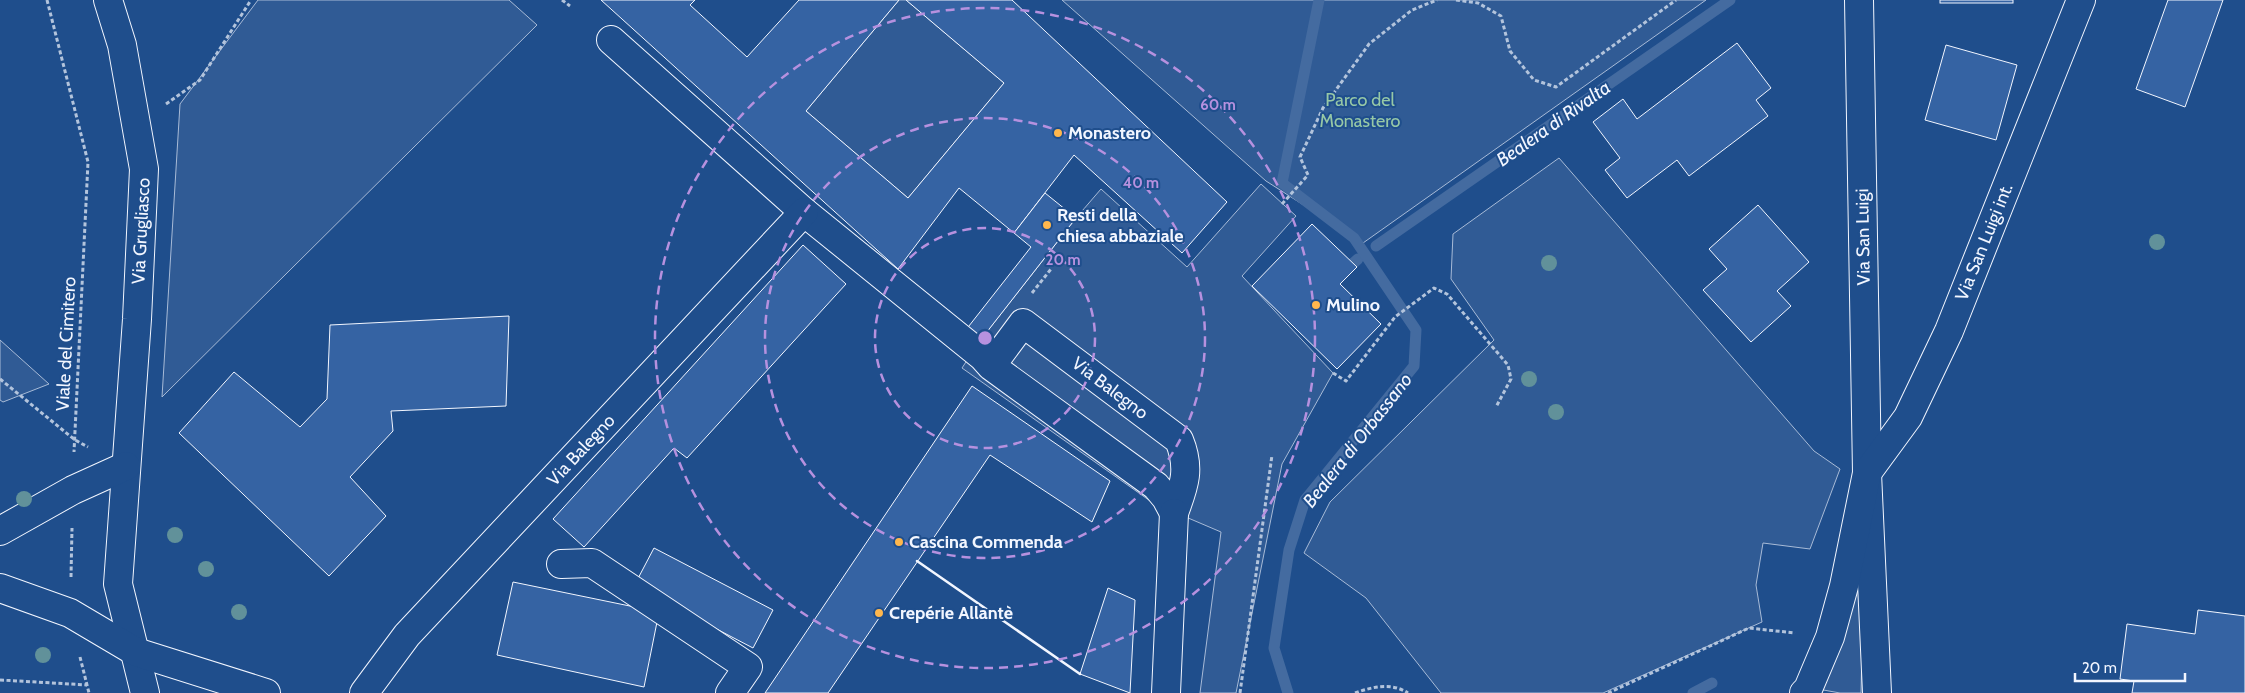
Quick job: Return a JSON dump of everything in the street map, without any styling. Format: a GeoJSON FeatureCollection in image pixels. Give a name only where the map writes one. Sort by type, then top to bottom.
{"type":"FeatureCollection","features":[{"type":"Feature","properties":{"kind":"street","name":"Via Grugliasco"},"geometry":{"type":"LineString","coordinates":[[108,0],[122,45],[144,169],[137,319],[118,584],[136,652],[144,693]]}},
{"type":"Feature","properties":{"kind":"street","name":"Via San Luigi"},"geometry":{"type":"LineString","coordinates":[[1859,0],[1867,473],[1877,693]]}},
{"type":"Feature","properties":{"kind":"street","name":"Via San Luigi int."},"geometry":{"type":"LineString","coordinates":[[1867,473],[1908,417],[1949,331],[2081,0]]}},
{"type":"Feature","properties":{"kind":"street"},"geometry":{"type":"LineString","coordinates":[[611,40],[804,212],[982,356],[991,366],[1156,486],[1166,498],[1174,513]]}},
{"type":"Feature","properties":{"kind":"street","name":"Via Balegno"},"geometry":{"type":"LineString","coordinates":[[364,693],[407,635],[804,212]]}},
{"type":"Feature","properties":{"kind":"street","name":"Via Balegno"},"geometry":{"type":"LineString","coordinates":[[991,366],[1023,323],[1179,440],[1186,464],[1185,484],[1174,513],[1166,693]]}},
{"type":"Feature","properties":{"kind":"street"},"geometry":{"type":"LineString","coordinates":[[0,531],[73,490],[126,466]]}},
{"type":"Feature","properties":{"kind":"street","name":"Via San Luigi"},"geometry":{"type":"LineString","coordinates":[[1804,693],[1808,689],[1830,637],[1844,586],[1867,473]]}},
{"type":"Feature","properties":{"kind":"street"},"geometry":{"type":"LineString","coordinates":[[562,564],[592,563],[748,667],[730,693]]}},
{"type":"Feature","properties":{"kind":"street"},"geometry":{"type":"LineString","coordinates":[[0,588],[70,613],[136,652],[258,692]]}},
{"type":"Feature","properties":{"kind":"path","name":"Viale del Cimitero"},"geometry":{"type":"LineString","coordinates":[[47,0],[88,162],[73,490],[70,613],[89,693]]}},
{"type":"Feature","properties":{"kind":"path"},"geometry":{"type":"LineString","coordinates":[[136,125],[200,80],[251,0]]}},
{"type":"Feature","properties":{"kind":"path"},"geometry":{"type":"LineString","coordinates":[[562,0],[570,6]]}},
{"type":"Feature","properties":{"kind":"path"},"geometry":{"type":"LineString","coordinates":[[1282,204],[1308,175],[1300,157],[1323,108],[1369,44],[1412,10],[1437,0]]}},
{"type":"Feature","properties":{"kind":"path"},"geometry":{"type":"LineString","coordinates":[[1456,0],[1478,3],[1501,16],[1510,51],[1534,80],[1556,87],[1676,0]]}},
{"type":"Feature","properties":{"kind":"path"},"geometry":{"type":"LineString","coordinates":[[1333,373],[1346,380],[1394,317],[1416,299],[1434,288],[1447,294],[1508,366],[1511,379],[1496,407]]}},
{"type":"Feature","properties":{"kind":"path"},"geometry":{"type":"LineString","coordinates":[[0,379],[75,440],[126,466]]}},
{"type":"Feature","properties":{"kind":"path"},"geometry":{"type":"LineString","coordinates":[[1240,693],[1272,455]]}},
{"type":"Feature","properties":{"kind":"path"},"geometry":{"type":"LineString","coordinates":[[1608,693],[1749,628],[1830,637]]}},
{"type":"Feature","properties":{"kind":"path"},"geometry":{"type":"LineString","coordinates":[[0,680],[87,685]]}},
{"type":"Feature","properties":{"kind":"path"},"geometry":{"type":"LineString","coordinates":[[1355,693],[1376,686],[1401,688],[1408,693]]}},
{"type":"Feature","properties":{"kind":"shaded area"},"geometry":{"type":"Polygon","coordinates":[[[258,0],[509,0],[537,25],[162,397],[180,104],[258,0]]]}},
{"type":"Feature","properties":{"kind":"shaded area"},"geometry":{"type":"Polygon","coordinates":[[[899,0],[906,0],[1004,83],[908,198],[806,111],[899,0]]]}},
{"type":"Feature","properties":{"kind":"shaded area","name":"Parco del Monastero"},"geometry":{"type":"Polygon","coordinates":[[[1062,0],[1706,0],[1363,243],[1266,181],[1062,0]]]}},
{"type":"Feature","properties":{"kind":"shaded area"},"geometry":{"type":"Polygon","coordinates":[[[1559,158],[1814,451],[1840,469],[1810,549],[1763,543],[1756,585],[1762,622],[1603,693],[1441,693],[1366,598],[1304,553],[1330,502],[1494,340],[1451,279],[1453,234],[1559,158]]]}},
{"type":"Feature","properties":{"kind":"shaded area"},"geometry":{"type":"Polygon","coordinates":[[[1261,184],[1296,216],[1242,276],[1333,373],[1282,464],[1236,693],[1200,693],[1221,532],[1153,503],[962,368],[979,342],[1101,189],[1187,267],[1261,184]]]}},
{"type":"Feature","properties":{"kind":"shaded area"},"geometry":{"type":"Polygon","coordinates":[[[0,340],[49,384],[3,402],[0,400],[0,340]]]}},
{"type":"Feature","properties":{"kind":"shaded area"},"geometry":{"type":"Polygon","coordinates":[[[1864,553],[1861,693],[1840,693],[1818,689],[1864,553]]]}},
{"type":"Feature","properties":{"kind":"building","name":"Monastero"},"geometry":{"type":"Polygon","coordinates":[[[601,0],[695,0],[690,5],[747,57],[799,0],[899,0],[806,111],[908,198],[1004,83],[906,0],[1012,0],[1227,202],[1182,253],[1074,155],[1014,233],[959,188],[898,269],[601,0]]]}},
{"type":"Feature","properties":{"kind":"building"},"geometry":{"type":"Polygon","coordinates":[[[1940,0],[2013,0],[2013,3],[1940,3],[1940,0]]]}},
{"type":"Feature","properties":{"kind":"building"},"geometry":{"type":"Polygon","coordinates":[[[2168,0],[2223,0],[2185,107],[2136,89],[2168,0]]]}},
{"type":"Feature","properties":{"kind":"building"},"geometry":{"type":"Polygon","coordinates":[[[1737,43],[1771,88],[1756,100],[1768,116],[1689,176],[1677,160],[1627,198],[1605,170],[1620,158],[1593,122],[1623,99],[1637,119],[1737,43]]]}},
{"type":"Feature","properties":{"kind":"building"},"geometry":{"type":"Polygon","coordinates":[[[1946,45],[2017,65],[1996,140],[1925,120],[1946,45]]]}},
{"type":"Feature","properties":{"kind":"building"},"geometry":{"type":"Polygon","coordinates":[[[1045,193],[1076,218],[979,342],[965,331],[1031,247],[1014,233],[1045,193]]]}},
{"type":"Feature","properties":{"kind":"building"},"geometry":{"type":"Polygon","coordinates":[[[1758,205],[1809,262],[1777,291],[1791,306],[1751,342],[1703,290],[1727,269],[1709,249],[1758,205]]]}},
{"type":"Feature","properties":{"kind":"building","name":"Mulino"},"geometry":{"type":"Polygon","coordinates":[[[1312,224],[1357,267],[1340,284],[1381,324],[1337,369],[1252,286],[1312,224]]]}},
{"type":"Feature","properties":{"kind":"building"},"geometry":{"type":"Polygon","coordinates":[[[803,245],[846,284],[687,458],[674,448],[584,547],[553,519],[803,245]]]}},
{"type":"Feature","properties":{"kind":"building"},"geometry":{"type":"Polygon","coordinates":[[[509,316],[506,406],[391,411],[393,431],[350,477],[386,516],[329,576],[179,433],[234,372],[300,427],[327,399],[330,325],[509,316]]]}},
{"type":"Feature","properties":{"kind":"building","name":"Cascina Commenda"},"geometry":{"type":"Polygon","coordinates":[[[972,386],[1110,481],[1092,522],[990,455],[828,693],[765,693],[972,386]]]}},
{"type":"Feature","properties":{"kind":"building"},"geometry":{"type":"Polygon","coordinates":[[[654,548],[773,610],[753,648],[634,586],[654,548]]]}},
{"type":"Feature","properties":{"kind":"building"},"geometry":{"type":"Polygon","coordinates":[[[513,582],[659,612],[644,687],[497,655],[513,582]]]}},
{"type":"Feature","properties":{"kind":"building"},"geometry":{"type":"Polygon","coordinates":[[[1108,588],[1135,600],[1130,693],[1080,674],[1108,588]]]}},
{"type":"Feature","properties":{"kind":"building"},"geometry":{"type":"Polygon","coordinates":[[[2198,610],[2245,616],[2245,693],[2132,693],[2134,681],[2120,679],[2127,624],[2195,634],[2198,610]]]}},
{"type":"Feature","properties":{"kind":"waterway","name":"Bealera di Orbassano"},"geometry":{"type":"LineString","coordinates":[[1288,693],[1274,648],[1289,550],[1305,500],[1414,366],[1416,330],[1354,238],[1282,183],[1319,0]]}},
{"type":"Feature","properties":{"kind":"waterway","name":"Bealera di Rivalta"},"geometry":{"type":"LineString","coordinates":[[1376,246],[1730,0]]}},
{"type":"Feature","properties":{"kind":"waterway","name":"Bealera di Rivalta"},"geometry":{"type":"LineString","coordinates":[[1342,273],[1358,259]]}},
{"type":"Feature","properties":{"kind":"waterway","name":"Bealera di Orbassano"},"geometry":{"type":"LineString","coordinates":[[1693,693],[1712,683]]}},
{"type":"Feature","properties":{"kind":"wall"},"geometry":{"type":"LineString","coordinates":[[917,561],[1080,674]]}},
{"type":"Feature","properties":{"kind":"place","name":"Monastero"},"geometry":{"type":"Point","coordinates":[1058,133]}},
{"type":"Feature","properties":{"kind":"place","name":"Resti della chiesa abbaziale"},"geometry":{"type":"Point","coordinates":[1047,225]}},
{"type":"Feature","properties":{"kind":"place","name":"Mulino"},"geometry":{"type":"Point","coordinates":[1316,305]}},
{"type":"Feature","properties":{"kind":"place","name":"Cascina Commenda"},"geometry":{"type":"Point","coordinates":[899,542]}},
{"type":"Feature","properties":{"kind":"place","name":"Crepérie Allantè"},"geometry":{"type":"Point","coordinates":[879,613]}}]}
